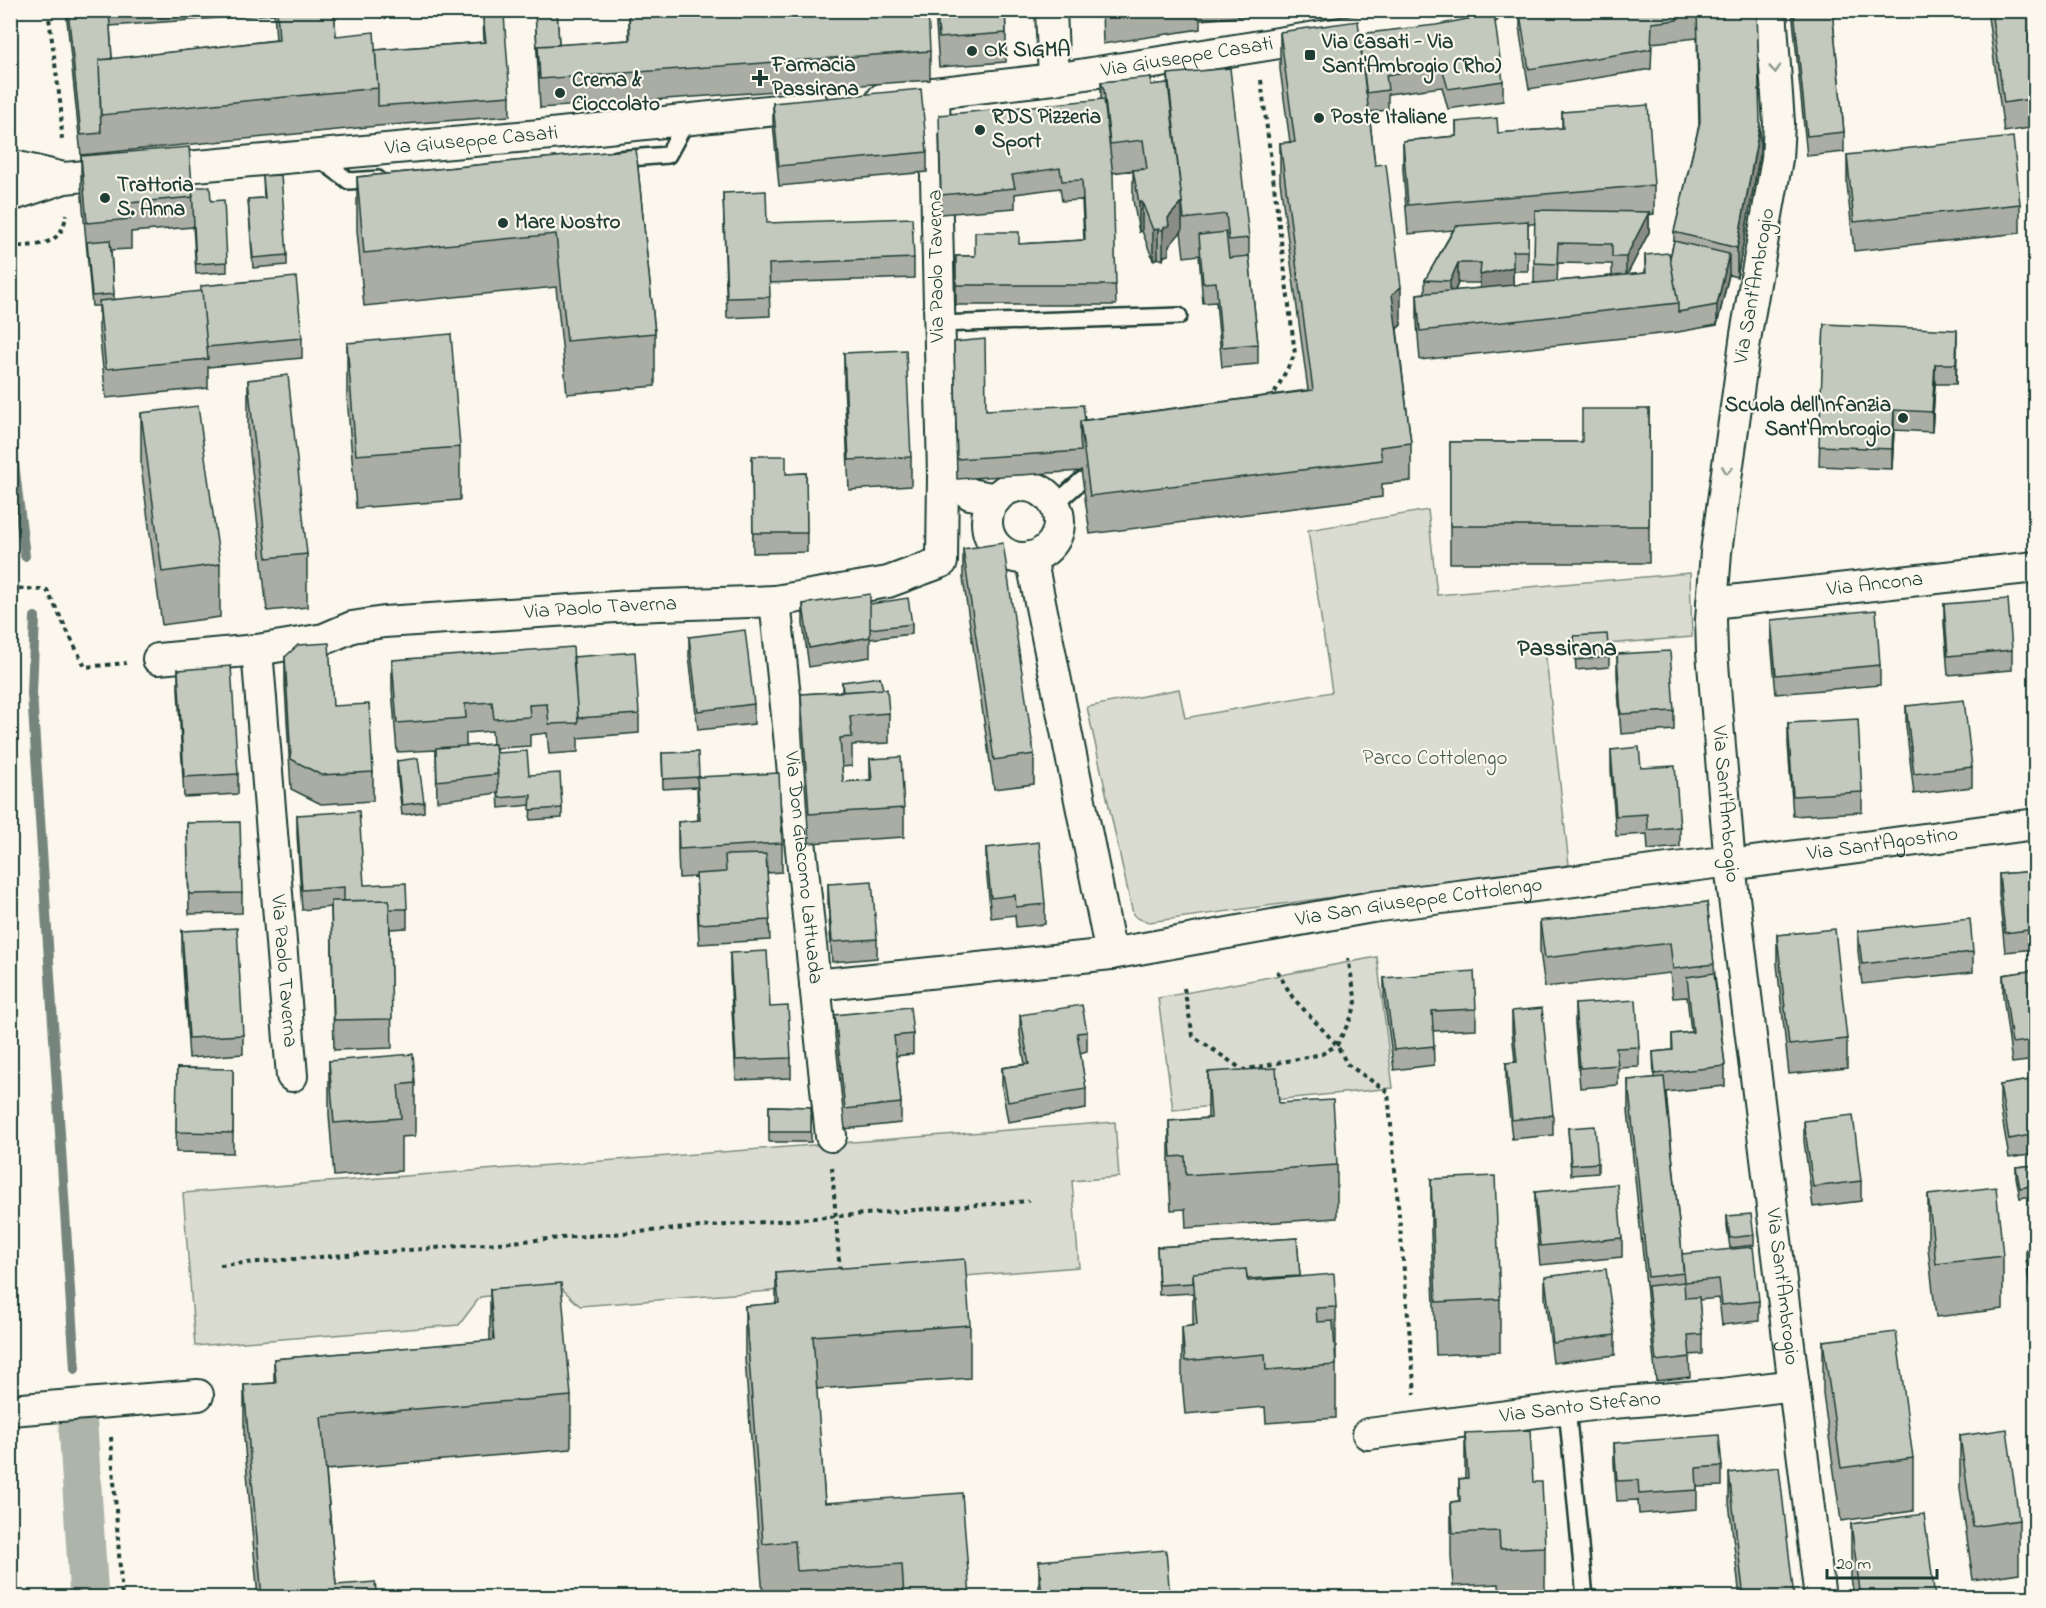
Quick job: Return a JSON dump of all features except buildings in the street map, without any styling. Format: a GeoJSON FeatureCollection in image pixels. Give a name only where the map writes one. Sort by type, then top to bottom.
{"type":"FeatureCollection","features":[{"type":"Feature","properties":{"kind":"street"},"geometry":{"type":"LineString","coordinates":[[1051,10],[1054,79]]}},
{"type":"Feature","properties":{"kind":"street","name":"Via Giuseppe Casati"},"geometry":{"type":"LineString","coordinates":[[10,196],[64,178],[551,134],[1054,79],[1485,10]]}},
{"type":"Feature","properties":{"kind":"street","name":"Via Sant'Ambrogio"},"geometry":{"type":"LineString","coordinates":[[1771,10],[1779,123],[1777,159],[1746,334],[1716,552],[1712,603],[1712,652],[1730,863],[1820,1598]]}},
{"type":"Feature","properties":{"kind":"street","name":"Via Paolo Taverna"},"geometry":{"type":"LineString","coordinates":[[934,93],[943,474],[942,562]]}},
{"type":"Feature","properties":{"kind":"street","name":"Via Giuseppe Casati"},"geometry":{"type":"LineString","coordinates":[[10,165],[64,178]]}},
{"type":"Feature","properties":{"kind":"street"},"geometry":{"type":"LineString","coordinates":[[943,474],[970,494],[992,520],[1002,552],[1013,557],[1031,557],[1045,551],[1053,542],[1059,521],[1056,510],[1049,499]]}},
{"type":"Feature","properties":{"kind":"street","name":"Via Paolo Taverna"},"geometry":{"type":"LineString","coordinates":[[158,660],[257,650],[324,639],[352,627],[384,622],[631,606],[775,601],[888,582],[942,562],[992,520],[1003,492],[1023,486],[1044,493],[1049,499]]}},
{"type":"Feature","properties":{"kind":"street"},"geometry":{"type":"LineString","coordinates":[[1031,557],[1111,954]]}},
{"type":"Feature","properties":{"kind":"street","name":"Via Ancona"},"geometry":{"type":"LineString","coordinates":[[1712,603],[2036,567]]}},
{"type":"Feature","properties":{"kind":"street","name":"Via Don Giacomo Lattuada"},"geometry":{"type":"LineString","coordinates":[[775,601],[831,1136]]}},
{"type":"Feature","properties":{"kind":"street","name":"Via Paolo Taverna"},"geometry":{"type":"LineString","coordinates":[[257,650],[292,1077]]}},
{"type":"Feature","properties":{"kind":"street","name":"Via Sant'Agostino"},"geometry":{"type":"LineString","coordinates":[[1730,863],[2036,824]]}},
{"type":"Feature","properties":{"kind":"street","name":"Via San Giuseppe Cottolengo"},"geometry":{"type":"LineString","coordinates":[[815,985],[1111,954],[1372,906],[1730,863]]}},
{"type":"Feature","properties":{"kind":"street","name":"Via Santo Stefano"},"geometry":{"type":"LineString","coordinates":[[1368,1434],[1567,1408],[1794,1385]]}},
{"type":"Feature","properties":{"kind":"street"},"geometry":{"type":"LineString","coordinates":[[10,1410],[109,1404],[198,1395]]}},
{"type":"Feature","properties":{"kind":"lane"},"geometry":{"type":"LineString","coordinates":[[599,160],[668,155],[687,120]]}},
{"type":"Feature","properties":{"kind":"lane"},"geometry":{"type":"LineString","coordinates":[[315,156],[349,181],[395,178]]}},
{"type":"Feature","properties":{"kind":"lane"},"geometry":{"type":"LineString","coordinates":[[938,324],[1179,316]]}},
{"type":"Feature","properties":{"kind":"lane"},"geometry":{"type":"LineString","coordinates":[[1049,499],[1064,496],[1082,480]]}},
{"type":"Feature","properties":{"kind":"lane"},"geometry":{"type":"LineString","coordinates":[[1567,1408],[1585,1598]]}},
{"type":"Feature","properties":{"kind":"path"},"geometry":{"type":"LineString","coordinates":[[1257,46],[1294,354],[1268,405]]}},
{"type":"Feature","properties":{"kind":"path"},"geometry":{"type":"LineString","coordinates":[[10,588],[47,590],[85,668],[158,660]]}},
{"type":"Feature","properties":{"kind":"path"},"geometry":{"type":"LineString","coordinates":[[1184,988],[1193,1035],[1243,1070],[1322,1054],[1337,1045],[1352,1016],[1356,1002],[1348,958]]}},
{"type":"Feature","properties":{"kind":"path"},"geometry":{"type":"LineString","coordinates":[[1277,971],[1293,998],[1337,1045],[1347,1064],[1388,1092],[1418,1428]]}},
{"type":"Feature","properties":{"kind":"path"},"geometry":{"type":"LineString","coordinates":[[831,1136],[840,1275]]}},
{"type":"Feature","properties":{"kind":"path"},"geometry":{"type":"LineString","coordinates":[[220,1265],[1029,1201]]}},
{"type":"Feature","properties":{"kind":"path"},"geometry":{"type":"LineString","coordinates":[[109,1404],[122,1598]]}},
{"type":"Feature","properties":{"kind":"green space","name":"Parco Cottolengo"},"geometry":{"type":"Polygon","coordinates":[[[1428,510],[1437,595],[1690,573],[1692,637],[1545,649],[1569,865],[1149,922],[1137,918],[1133,914],[1087,707],[1179,689],[1185,718],[1332,692],[1308,530],[1428,510]]]}},
{"type":"Feature","properties":{"kind":"green space"},"geometry":{"type":"Polygon","coordinates":[[[1377,957],[1393,1088],[1173,1110],[1158,998],[1377,957]]]}},
{"type":"Feature","properties":{"kind":"green space"},"geometry":{"type":"Polygon","coordinates":[[[1115,1122],[1119,1177],[1072,1181],[1079,1267],[580,1306],[561,1288],[480,1297],[459,1325],[195,1346],[183,1193],[1115,1122]]]}},
{"type":"Feature","properties":{"kind":"waterway"},"geometry":{"type":"LineString","coordinates":[[10,429],[25,556]]}},
{"type":"Feature","properties":{"kind":"waterway"},"geometry":{"type":"LineString","coordinates":[[35,617],[32,693],[75,1369]]}},
{"type":"Feature","properties":{"kind":"waterway"},"geometry":{"type":"LineString","coordinates":[[78,1426],[89,1598]]}},
{"type":"Feature","properties":{"kind":"place","name":"OK SIGMA"},"geometry":{"type":"Point","coordinates":[972,51]}},
{"type":"Feature","properties":{"kind":"place","name":"Via Casati - Via Sant'Ambrogio (Rho)"},"geometry":{"type":"Point","coordinates":[1310,55]}},
{"type":"Feature","properties":{"kind":"place","name":"Farmacia Passirana"},"geometry":{"type":"Point","coordinates":[760,78]}},
{"type":"Feature","properties":{"kind":"place","name":"Crema & Cioccolato"},"geometry":{"type":"Point","coordinates":[560,93]}},
{"type":"Feature","properties":{"kind":"place","name":"Poste Italiane"},"geometry":{"type":"Point","coordinates":[1319,118]}},
{"type":"Feature","properties":{"kind":"place","name":"RDS Pizzeria Sport"},"geometry":{"type":"Point","coordinates":[980,130]}},
{"type":"Feature","properties":{"kind":"place","name":"Trattoria S. Anna"},"geometry":{"type":"Point","coordinates":[105,198]}},
{"type":"Feature","properties":{"kind":"place","name":"Mare Nostro"},"geometry":{"type":"Point","coordinates":[503,223]}},
{"type":"Feature","properties":{"kind":"place","name":"Scuola dell'Infanzia Sant'Ambrogio"},"geometry":{"type":"Point","coordinates":[1903,418]}},
{"type":"Feature","properties":{"kind":"district","name":"Passirana"},"geometry":{"type":"Point","coordinates":[1567,649]}}]}
